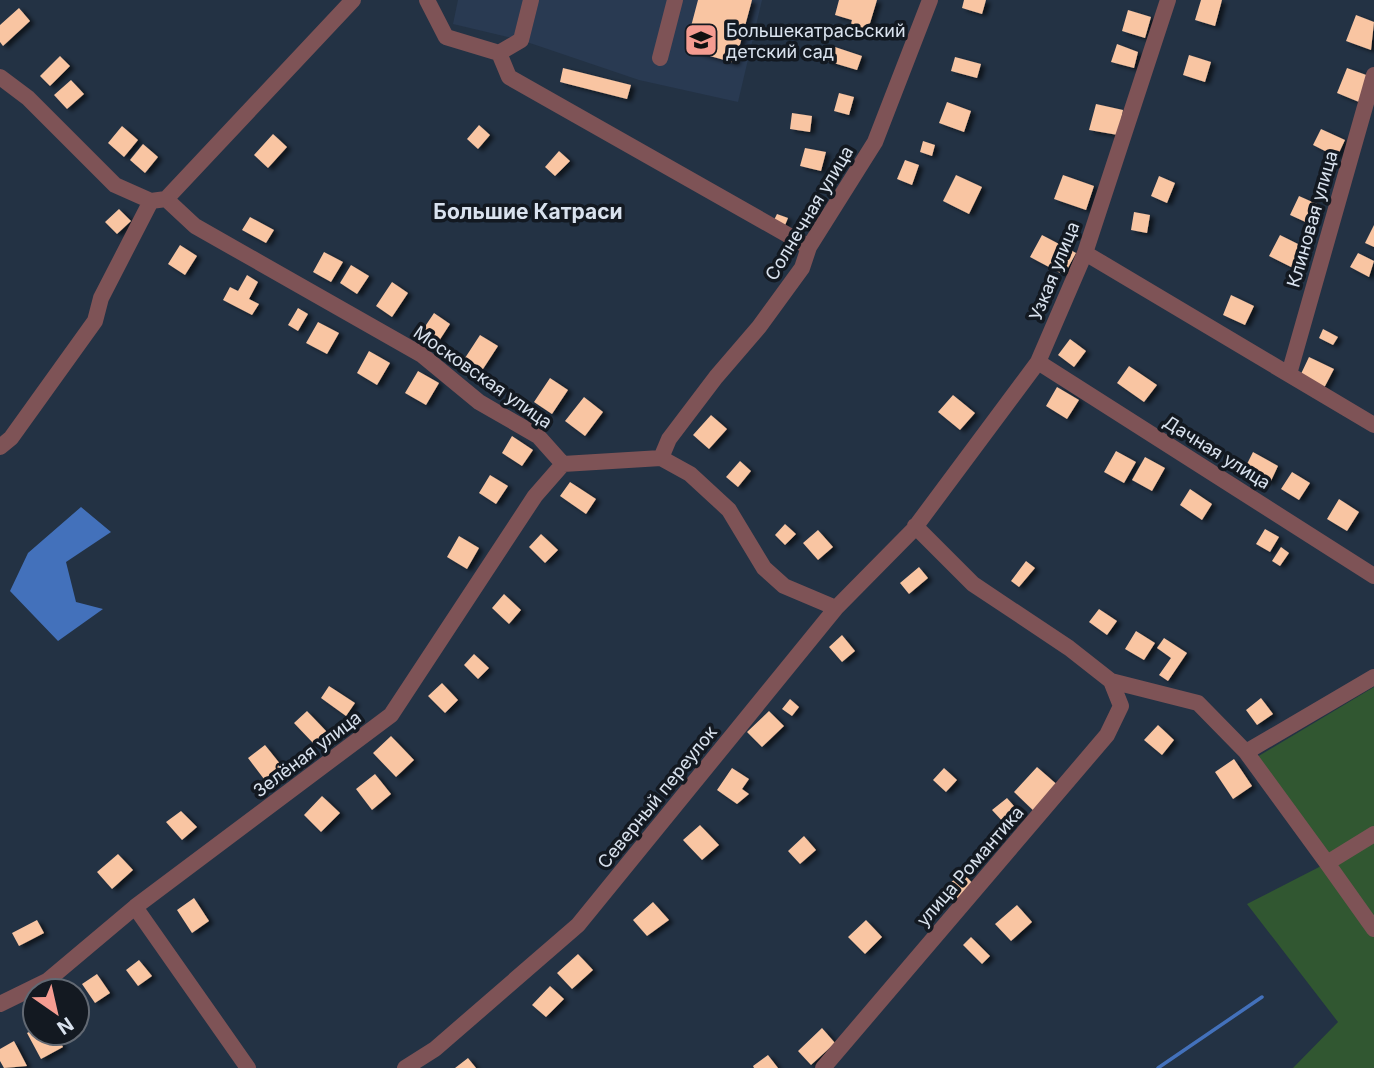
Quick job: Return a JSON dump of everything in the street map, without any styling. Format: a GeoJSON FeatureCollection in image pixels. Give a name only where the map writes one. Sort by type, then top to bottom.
{"type":"FeatureCollection","features":[{"type":"Feature","properties":{"kind":"street"},"geometry":{"type":"LineString","coordinates":[[0,447],[11,438],[95,321],[101,298],[159,200],[353,0]]}},
{"type":"Feature","properties":{"kind":"street"},"geometry":{"type":"LineString","coordinates":[[427,0],[446,37],[499,53],[522,40],[531,0]]}},
{"type":"Feature","properties":{"kind":"street"},"geometry":{"type":"LineString","coordinates":[[660,58],[675,0]]}},
{"type":"Feature","properties":{"kind":"street","name":"Солнечная улица"},"geometry":{"type":"LineString","coordinates":[[661,458],[669,439],[716,377],[759,327],[802,268],[809,247],[875,142],[930,0]]}},
{"type":"Feature","properties":{"kind":"street","name":"Узкая улица"},"geometry":{"type":"LineString","coordinates":[[915,526],[1038,362],[1085,253],[1168,0]]}},
{"type":"Feature","properties":{"kind":"street"},"geometry":{"type":"LineString","coordinates":[[499,53],[509,77],[809,247]]}},
{"type":"Feature","properties":{"kind":"street","name":"Клиновая улица"},"geometry":{"type":"LineString","coordinates":[[1289,374],[1374,75]]}},
{"type":"Feature","properties":{"kind":"street","name":"Московская улица"},"geometry":{"type":"LineString","coordinates":[[0,77],[28,98],[115,185],[159,200],[195,226],[422,355],[479,402],[538,436],[563,464]]}},
{"type":"Feature","properties":{"kind":"street"},"geometry":{"type":"LineString","coordinates":[[1085,253],[1374,425]]}},
{"type":"Feature","properties":{"kind":"street","name":"Дачная улица"},"geometry":{"type":"LineString","coordinates":[[1038,362],[1374,576]]}},
{"type":"Feature","properties":{"kind":"street"},"geometry":{"type":"LineString","coordinates":[[563,464],[661,458],[690,474],[729,510],[764,568],[784,586],[836,608]]}},
{"type":"Feature","properties":{"kind":"street","name":"Зелёная улица"},"geometry":{"type":"LineString","coordinates":[[0,1004],[47,981],[135,907],[391,715],[535,496],[563,464]]}},
{"type":"Feature","properties":{"kind":"street"},"geometry":{"type":"LineString","coordinates":[[915,526],[973,584],[1069,648],[1111,681],[1198,703],[1249,756],[1374,929]]}},
{"type":"Feature","properties":{"kind":"street","name":"Северный переулок"},"geometry":{"type":"LineString","coordinates":[[405,1068],[435,1049],[578,925],[836,608],[915,526]]}},
{"type":"Feature","properties":{"kind":"street"},"geometry":{"type":"LineString","coordinates":[[892,548],[922,541],[933,546]]}},
{"type":"Feature","properties":{"kind":"street"},"geometry":{"type":"LineString","coordinates":[[1249,756],[1374,677]]}},
{"type":"Feature","properties":{"kind":"street","name":"улица Романтика"},"geometry":{"type":"LineString","coordinates":[[823,1068],[1107,736],[1121,706],[1111,681]]}},
{"type":"Feature","properties":{"kind":"street"},"geometry":{"type":"LineString","coordinates":[[1327,863],[1374,834]]}},
{"type":"Feature","properties":{"kind":"street"},"geometry":{"type":"LineString","coordinates":[[135,907],[248,1068]]}},
{"type":"Feature","properties":{"kind":"shaded area"},"geometry":{"type":"Polygon","coordinates":[[[458,0],[762,0],[738,102],[639,80],[521,40],[453,24],[458,0]]]}},
{"type":"Feature","properties":{"kind":"green space"},"geometry":{"type":"Polygon","coordinates":[[[1374,687],[1374,1068],[1293,1068],[1338,1022],[1247,904],[1327,863],[1252,760],[1374,687]]]}},
{"type":"Feature","properties":{"kind":"water"},"geometry":{"type":"Polygon","coordinates":[[[81,507],[111,532],[66,562],[76,602],[103,609],[58,641],[10,591],[28,553],[81,507]]]}},
{"type":"Feature","properties":{"kind":"building"},"geometry":{"type":"Polygon","coordinates":[[[698,0],[752,0],[735,63],[685,49],[698,0]]]}},
{"type":"Feature","properties":{"kind":"building"},"geometry":{"type":"Polygon","coordinates":[[[839,0],[877,0],[867,33],[850,28],[852,20],[835,15],[839,0]]]}},
{"type":"Feature","properties":{"kind":"building"},"geometry":{"type":"Polygon","coordinates":[[[964,0],[986,0],[982,14],[962,8],[964,0]]]}},
{"type":"Feature","properties":{"kind":"building"},"geometry":{"type":"Polygon","coordinates":[[[1201,0],[1222,0],[1215,26],[1195,20],[1201,0]]]}},
{"type":"Feature","properties":{"kind":"building"},"geometry":{"type":"Polygon","coordinates":[[[19,8],[30,21],[3,46],[0,42],[0,25],[19,8]]]}},
{"type":"Feature","properties":{"kind":"building"},"geometry":{"type":"Polygon","coordinates":[[[1128,10],[1151,17],[1145,38],[1122,31],[1128,10]]]}},
{"type":"Feature","properties":{"kind":"building"},"geometry":{"type":"Polygon","coordinates":[[[1356,15],[1374,22],[1371,50],[1346,41],[1356,15]]]}},
{"type":"Feature","properties":{"kind":"building"},"geometry":{"type":"Polygon","coordinates":[[[1117,44],[1138,52],[1134,68],[1111,62],[1117,44]]]}},
{"type":"Feature","properties":{"kind":"building"},"geometry":{"type":"Polygon","coordinates":[[[832,46],[862,56],[857,70],[827,61],[832,46]]]}},
{"type":"Feature","properties":{"kind":"building"},"geometry":{"type":"Polygon","coordinates":[[[1189,55],[1211,62],[1205,82],[1183,75],[1189,55]]]}},
{"type":"Feature","properties":{"kind":"building"},"geometry":{"type":"Polygon","coordinates":[[[60,56],[70,66],[50,86],[40,76],[60,56]]]}},
{"type":"Feature","properties":{"kind":"building"},"geometry":{"type":"Polygon","coordinates":[[[955,57],[981,64],[977,78],[951,71],[955,57]]]}},
{"type":"Feature","properties":{"kind":"building"},"geometry":{"type":"Polygon","coordinates":[[[563,68],[631,85],[627,99],[560,82],[563,68]]]}},
{"type":"Feature","properties":{"kind":"building"},"geometry":{"type":"Polygon","coordinates":[[[1347,68],[1369,76],[1359,102],[1337,93],[1347,68]]]}},
{"type":"Feature","properties":{"kind":"building"},"geometry":{"type":"Polygon","coordinates":[[[71,80],[84,94],[67,109],[54,95],[71,80]]]}},
{"type":"Feature","properties":{"kind":"building"},"geometry":{"type":"Polygon","coordinates":[[[839,93],[854,97],[849,115],[834,111],[839,93]]]}},
{"type":"Feature","properties":{"kind":"building"},"geometry":{"type":"Polygon","coordinates":[[[947,102],[971,111],[964,132],[939,123],[947,102]]]}},
{"type":"Feature","properties":{"kind":"building"},"geometry":{"type":"Polygon","coordinates":[[[1096,104],[1123,110],[1118,135],[1089,130],[1096,104]]]}},
{"type":"Feature","properties":{"kind":"building"},"geometry":{"type":"Polygon","coordinates":[[[792,113],[812,116],[810,132],[790,129],[792,113]]]}},
{"type":"Feature","properties":{"kind":"building"},"geometry":{"type":"Polygon","coordinates":[[[479,125],[490,135],[478,149],[467,139],[479,125]]]}},
{"type":"Feature","properties":{"kind":"building"},"geometry":{"type":"Polygon","coordinates":[[[122,126],[138,140],[124,157],[108,143],[122,126]]]}},
{"type":"Feature","properties":{"kind":"building"},"geometry":{"type":"Polygon","coordinates":[[[1321,129],[1345,140],[1337,157],[1313,145],[1321,129]]]}},
{"type":"Feature","properties":{"kind":"building"},"geometry":{"type":"Polygon","coordinates":[[[273,134],[287,147],[268,168],[254,155],[273,134]]]}},
{"type":"Feature","properties":{"kind":"building"},"geometry":{"type":"Polygon","coordinates":[[[923,141],[935,145],[932,156],[920,152],[923,141]]]}},
{"type":"Feature","properties":{"kind":"building"},"geometry":{"type":"Polygon","coordinates":[[[143,144],[158,157],[145,173],[130,160],[143,144]]]}},
{"type":"Feature","properties":{"kind":"building"},"geometry":{"type":"Polygon","coordinates":[[[805,148],[826,152],[821,171],[800,166],[805,148]]]}},
{"type":"Feature","properties":{"kind":"building"},"geometry":{"type":"Polygon","coordinates":[[[559,151],[570,161],[555,176],[545,167],[559,151]]]}},
{"type":"Feature","properties":{"kind":"building"},"geometry":{"type":"Polygon","coordinates":[[[905,160],[919,165],[912,185],[897,179],[905,160]]]}},
{"type":"Feature","properties":{"kind":"building"},"geometry":{"type":"Polygon","coordinates":[[[956,175],[982,187],[969,214],[943,201],[956,175]]]}},
{"type":"Feature","properties":{"kind":"building"},"geometry":{"type":"Polygon","coordinates":[[[1063,175],[1094,186],[1086,210],[1054,199],[1063,175]]]}},
{"type":"Feature","properties":{"kind":"building"},"geometry":{"type":"Polygon","coordinates":[[[1159,176],[1175,183],[1167,203],[1151,196],[1159,176]]]}},
{"type":"Feature","properties":{"kind":"building"},"geometry":{"type":"Polygon","coordinates":[[[1299,196],[1319,205],[1310,224],[1290,215],[1299,196]]]}},
{"type":"Feature","properties":{"kind":"building"},"geometry":{"type":"Polygon","coordinates":[[[119,209],[131,221],[117,234],[105,222],[119,209]]]}},
{"type":"Feature","properties":{"kind":"building"},"geometry":{"type":"Polygon","coordinates":[[[1134,212],[1150,215],[1147,233],[1131,230],[1134,212]]]}},
{"type":"Feature","properties":{"kind":"building"},"geometry":{"type":"Polygon","coordinates":[[[777,214],[788,218],[783,230],[772,224],[777,214]]]}},
{"type":"Feature","properties":{"kind":"building"},"geometry":{"type":"Polygon","coordinates":[[[250,217],[274,230],[266,243],[242,230],[250,217]]]}},
{"type":"Feature","properties":{"kind":"building"},"geometry":{"type":"Polygon","coordinates":[[[1374,225],[1374,247],[1365,243],[1374,225]]]}},
{"type":"Feature","properties":{"kind":"building"},"geometry":{"type":"Polygon","coordinates":[[[1042,235],[1076,253],[1064,275],[1030,257],[1042,235]]]}},
{"type":"Feature","properties":{"kind":"building"},"geometry":{"type":"Polygon","coordinates":[[[1280,235],[1304,247],[1293,268],[1269,256],[1280,235]]]}},
{"type":"Feature","properties":{"kind":"building"},"geometry":{"type":"Polygon","coordinates":[[[180,245],[197,256],[185,275],[168,264],[180,245]]]}},
{"type":"Feature","properties":{"kind":"building"},"geometry":{"type":"Polygon","coordinates":[[[324,252],[343,262],[331,282],[313,272],[324,252]]]}},
{"type":"Feature","properties":{"kind":"building"},"geometry":{"type":"Polygon","coordinates":[[[1358,253],[1374,261],[1369,277],[1350,267],[1358,253]]]}},
{"type":"Feature","properties":{"kind":"building"},"geometry":{"type":"Polygon","coordinates":[[[351,265],[369,276],[357,294],[340,283],[351,265]]]}},
{"type":"Feature","properties":{"kind":"building"},"geometry":{"type":"Polygon","coordinates":[[[247,275],[258,282],[249,299],[259,304],[252,315],[223,300],[230,287],[238,291],[247,275]]]}},
{"type":"Feature","properties":{"kind":"building"},"geometry":{"type":"Polygon","coordinates":[[[392,282],[408,293],[392,317],[376,306],[392,282]]]}},
{"type":"Feature","properties":{"kind":"building"},"geometry":{"type":"Polygon","coordinates":[[[1231,295],[1254,306],[1245,325],[1223,315],[1231,295]]]}},
{"type":"Feature","properties":{"kind":"building"},"geometry":{"type":"Polygon","coordinates":[[[298,308],[308,314],[298,331],[288,325],[298,308]]]}},
{"type":"Feature","properties":{"kind":"building"},"geometry":{"type":"Polygon","coordinates":[[[434,313],[450,324],[437,344],[420,334],[434,313]]]}},
{"type":"Feature","properties":{"kind":"building"},"geometry":{"type":"Polygon","coordinates":[[[318,322],[339,333],[327,354],[306,343],[318,322]]]}},
{"type":"Feature","properties":{"kind":"building"},"geometry":{"type":"Polygon","coordinates":[[[1323,329],[1338,337],[1333,345],[1319,338],[1323,329]]]}},
{"type":"Feature","properties":{"kind":"building"},"geometry":{"type":"Polygon","coordinates":[[[480,335],[498,346],[483,369],[465,358],[480,335]]]}},
{"type":"Feature","properties":{"kind":"building"},"geometry":{"type":"Polygon","coordinates":[[[1070,339],[1086,351],[1074,367],[1058,355],[1070,339]]]}},
{"type":"Feature","properties":{"kind":"building"},"geometry":{"type":"Polygon","coordinates":[[[369,351],[390,363],[377,385],[357,373],[369,351]]]}},
{"type":"Feature","properties":{"kind":"building"},"geometry":{"type":"Polygon","coordinates":[[[1309,357],[1334,369],[1324,388],[1300,376],[1309,357]]]}},
{"type":"Feature","properties":{"kind":"building"},"geometry":{"type":"Polygon","coordinates":[[[1129,366],[1157,385],[1144,402],[1117,383],[1129,366]]]}},
{"type":"Feature","properties":{"kind":"building"},"geometry":{"type":"Polygon","coordinates":[[[418,371],[439,383],[426,405],[405,393],[418,371]]]}},
{"type":"Feature","properties":{"kind":"building"},"geometry":{"type":"Polygon","coordinates":[[[550,378],[568,390],[552,414],[534,402],[550,378]]]}},
{"type":"Feature","properties":{"kind":"building"},"geometry":{"type":"Polygon","coordinates":[[[1057,387],[1079,400],[1067,419],[1046,406],[1057,387]]]}},
{"type":"Feature","properties":{"kind":"building"},"geometry":{"type":"Polygon","coordinates":[[[953,395],[975,413],[960,430],[938,412],[953,395]]]}},
{"type":"Feature","properties":{"kind":"building"},"geometry":{"type":"Polygon","coordinates":[[[584,397],[603,412],[585,436],[565,421],[584,397]]]}},
{"type":"Feature","properties":{"kind":"building"},"geometry":{"type":"Polygon","coordinates":[[[711,415],[727,429],[709,449],[693,435],[711,415]]]}},
{"type":"Feature","properties":{"kind":"building"},"geometry":{"type":"Polygon","coordinates":[[[512,436],[533,450],[522,466],[502,453],[512,436]]]}},
{"type":"Feature","properties":{"kind":"building"},"geometry":{"type":"Polygon","coordinates":[[[1116,451],[1136,462],[1124,483],[1104,472],[1116,451]]]}},
{"type":"Feature","properties":{"kind":"building"},"geometry":{"type":"Polygon","coordinates":[[[1253,452],[1278,466],[1270,483],[1244,470],[1253,452]]]}},
{"type":"Feature","properties":{"kind":"building"},"geometry":{"type":"Polygon","coordinates":[[[1145,457],[1165,468],[1152,491],[1132,480],[1145,457]]]}},
{"type":"Feature","properties":{"kind":"building"},"geometry":{"type":"Polygon","coordinates":[[[740,461],[751,471],[738,487],[726,477],[740,461]]]}},
{"type":"Feature","properties":{"kind":"building"},"geometry":{"type":"Polygon","coordinates":[[[1292,472],[1310,483],[1299,500],[1281,489],[1292,472]]]}},
{"type":"Feature","properties":{"kind":"building"},"geometry":{"type":"Polygon","coordinates":[[[490,475],[508,486],[496,504],[479,493],[490,475]]]}},
{"type":"Feature","properties":{"kind":"building"},"geometry":{"type":"Polygon","coordinates":[[[570,482],[596,499],[586,514],[560,496],[570,482]]]}},
{"type":"Feature","properties":{"kind":"building"},"geometry":{"type":"Polygon","coordinates":[[[1190,489],[1212,504],[1202,520],[1180,505],[1190,489]]]}},
{"type":"Feature","properties":{"kind":"building"},"geometry":{"type":"Polygon","coordinates":[[[1339,499],[1359,512],[1347,531],[1327,519],[1339,499]]]}},
{"type":"Feature","properties":{"kind":"building"},"geometry":{"type":"Polygon","coordinates":[[[785,524],[796,534],[785,545],[775,535],[785,524]]]}},
{"type":"Feature","properties":{"kind":"building"},"geometry":{"type":"Polygon","coordinates":[[[1265,529],[1279,537],[1270,552],[1256,544],[1265,529]]]}},
{"type":"Feature","properties":{"kind":"building"},"geometry":{"type":"Polygon","coordinates":[[[818,530],[833,547],[818,560],[803,543],[818,530]]]}},
{"type":"Feature","properties":{"kind":"building"},"geometry":{"type":"Polygon","coordinates":[[[541,534],[558,550],[545,563],[529,547],[541,534]]]}},
{"type":"Feature","properties":{"kind":"building"},"geometry":{"type":"Polygon","coordinates":[[[459,536],[479,548],[467,569],[447,557],[459,536]]]}},
{"type":"Feature","properties":{"kind":"building"},"geometry":{"type":"Polygon","coordinates":[[[1281,547],[1289,553],[1280,566],[1272,561],[1281,547]]]}},
{"type":"Feature","properties":{"kind":"building"},"geometry":{"type":"Polygon","coordinates":[[[1026,561],[1035,568],[1019,587],[1011,581],[1026,561]]]}},
{"type":"Feature","properties":{"kind":"building"},"geometry":{"type":"Polygon","coordinates":[[[919,567],[928,578],[909,594],[900,583],[919,567]]]}},
{"type":"Feature","properties":{"kind":"building"},"geometry":{"type":"Polygon","coordinates":[[[504,594],[521,610],[509,624],[492,608],[504,594]]]}},
{"type":"Feature","properties":{"kind":"building"},"geometry":{"type":"Polygon","coordinates":[[[1099,609],[1117,621],[1107,635],[1089,622],[1099,609]]]}},
{"type":"Feature","properties":{"kind":"building"},"geometry":{"type":"Polygon","coordinates":[[[1136,631],[1155,643],[1144,660],[1125,649],[1136,631]]]}},
{"type":"Feature","properties":{"kind":"building"},"geometry":{"type":"Polygon","coordinates":[[[842,635],[855,651],[842,662],[829,647],[842,635]]]}},
{"type":"Feature","properties":{"kind":"building"},"geometry":{"type":"Polygon","coordinates":[[[1164,638],[1187,653],[1168,681],[1159,675],[1171,658],[1157,648],[1164,638]]]}},
{"type":"Feature","properties":{"kind":"building"},"geometry":{"type":"Polygon","coordinates":[[[474,654],[489,668],[478,679],[464,665],[474,654]]]}},
{"type":"Feature","properties":{"kind":"building"},"geometry":{"type":"Polygon","coordinates":[[[442,683],[458,700],[445,713],[428,696],[442,683]]]}},
{"type":"Feature","properties":{"kind":"building"},"geometry":{"type":"Polygon","coordinates":[[[329,686],[355,703],[346,716],[321,698],[329,686]]]}},
{"type":"Feature","properties":{"kind":"building"},"geometry":{"type":"Polygon","coordinates":[[[1261,698],[1273,714],[1257,725],[1246,710],[1261,698]]]}},
{"type":"Feature","properties":{"kind":"building"},"geometry":{"type":"Polygon","coordinates":[[[790,699],[799,707],[792,716],[782,709],[790,699]]]}},
{"type":"Feature","properties":{"kind":"building"},"geometry":{"type":"Polygon","coordinates":[[[307,711],[327,732],[314,744],[294,723],[307,711]]]}},
{"type":"Feature","properties":{"kind":"building"},"geometry":{"type":"Polygon","coordinates":[[[769,711],[784,726],[762,747],[747,732],[769,711]]]}},
{"type":"Feature","properties":{"kind":"building"},"geometry":{"type":"Polygon","coordinates":[[[1158,725],[1174,740],[1162,755],[1144,740],[1158,725]]]}},
{"type":"Feature","properties":{"kind":"building"},"geometry":{"type":"Polygon","coordinates":[[[391,736],[414,760],[396,777],[373,753],[391,736]]]}},
{"type":"Feature","properties":{"kind":"building"},"geometry":{"type":"Polygon","coordinates":[[[265,745],[285,770],[267,783],[248,758],[265,745]]]}},
{"type":"Feature","properties":{"kind":"building"},"geometry":{"type":"Polygon","coordinates":[[[1234,759],[1252,786],[1233,799],[1215,772],[1234,759]]]}},
{"type":"Feature","properties":{"kind":"building"},"geometry":{"type":"Polygon","coordinates":[[[1037,767],[1061,788],[1037,814],[1014,792],[1037,767]]]}},
{"type":"Feature","properties":{"kind":"building"},"geometry":{"type":"Polygon","coordinates":[[[732,768],[749,779],[742,789],[749,794],[737,804],[717,790],[732,768]]]}},
{"type":"Feature","properties":{"kind":"building"},"geometry":{"type":"Polygon","coordinates":[[[944,768],[957,780],[946,792],[933,780],[944,768]]]}},
{"type":"Feature","properties":{"kind":"building"},"geometry":{"type":"Polygon","coordinates":[[[375,774],[391,794],[372,810],[356,789],[375,774]]]}},
{"type":"Feature","properties":{"kind":"building"},"geometry":{"type":"Polygon","coordinates":[[[322,796],[340,813],[321,832],[304,815],[322,796]]]}},
{"type":"Feature","properties":{"kind":"building"},"geometry":{"type":"Polygon","coordinates":[[[1007,798],[1020,813],[1006,825],[992,810],[1007,798]]]}},
{"type":"Feature","properties":{"kind":"building"},"geometry":{"type":"Polygon","coordinates":[[[181,811],[197,827],[182,840],[166,822],[181,811]]]}},
{"type":"Feature","properties":{"kind":"building"},"geometry":{"type":"Polygon","coordinates":[[[700,825],[719,845],[702,860],[683,840],[700,825]]]}},
{"type":"Feature","properties":{"kind":"building"},"geometry":{"type":"Polygon","coordinates":[[[804,836],[816,850],[800,864],[788,851],[804,836]]]}},
{"type":"Feature","properties":{"kind":"building"},"geometry":{"type":"Polygon","coordinates":[[[118,854],[133,870],[112,889],[97,872],[118,854]]]}},
{"type":"Feature","properties":{"kind":"building"},"geometry":{"type":"Polygon","coordinates":[[[962,872],[975,886],[956,905],[942,891],[962,872]]]}},
{"type":"Feature","properties":{"kind":"building"},"geometry":{"type":"Polygon","coordinates":[[[194,898],[209,921],[192,933],[177,910],[194,898]]]}},
{"type":"Feature","properties":{"kind":"building"},"geometry":{"type":"Polygon","coordinates":[[[653,902],[669,920],[647,936],[633,920],[653,902]]]}},
{"type":"Feature","properties":{"kind":"building"},"geometry":{"type":"Polygon","coordinates":[[[1017,905],[1032,922],[1011,941],[995,924],[1017,905]]]}},
{"type":"Feature","properties":{"kind":"building"},"geometry":{"type":"Polygon","coordinates":[[[37,920],[44,933],[19,946],[12,933],[37,920]]]}},
{"type":"Feature","properties":{"kind":"building"},"geometry":{"type":"Polygon","coordinates":[[[866,920],[882,937],[865,954],[848,937],[866,920]]]}},
{"type":"Feature","properties":{"kind":"building"},"geometry":{"type":"Polygon","coordinates":[[[971,937],[990,956],[982,964],[963,945],[971,937]]]}},
{"type":"Feature","properties":{"kind":"building"},"geometry":{"type":"Polygon","coordinates":[[[578,954],[593,970],[572,989],[557,973],[578,954]]]}},
{"type":"Feature","properties":{"kind":"building"},"geometry":{"type":"Polygon","coordinates":[[[139,960],[152,976],[138,986],[126,970],[139,960]]]}},
{"type":"Feature","properties":{"kind":"building"},"geometry":{"type":"Polygon","coordinates":[[[97,974],[110,993],[95,1003],[91,997],[91,978],[97,974]]]}},
{"type":"Feature","properties":{"kind":"building"},"geometry":{"type":"Polygon","coordinates":[[[550,986],[564,999],[546,1017],[532,1005],[550,986]]]}},
{"type":"Feature","properties":{"kind":"building"},"geometry":{"type":"Polygon","coordinates":[[[822,1028],[835,1043],[811,1065],[798,1051],[822,1028]]]}},
{"type":"Feature","properties":{"kind":"building"},"geometry":{"type":"Polygon","coordinates":[[[14,1041],[27,1066],[4,1068],[0,1061],[0,1049],[14,1041]]]}},
{"type":"Feature","properties":{"kind":"building"},"geometry":{"type":"Polygon","coordinates":[[[35,1047],[63,1047],[41,1059],[35,1047]]]}},
{"type":"Feature","properties":{"kind":"building"},"geometry":{"type":"Polygon","coordinates":[[[768,1055],[778,1068],[754,1068],[753,1066],[768,1055]]]}},
{"type":"Feature","properties":{"kind":"building"},"geometry":{"type":"Polygon","coordinates":[[[468,1058],[476,1068],[455,1068],[468,1058]]]}},
{"type":"Feature","properties":{"kind":"waterway"},"geometry":{"type":"LineString","coordinates":[[1158,1068],[1262,997]]}},
{"type":"Feature","properties":{"kind":"place","name":"Большекатрасьский детский сад"},"geometry":{"type":"Point","coordinates":[701,40]}},
{"type":"Feature","properties":{"kind":"district","name":"Большие Катраси"},"geometry":{"type":"Point","coordinates":[528,211]}}]}
